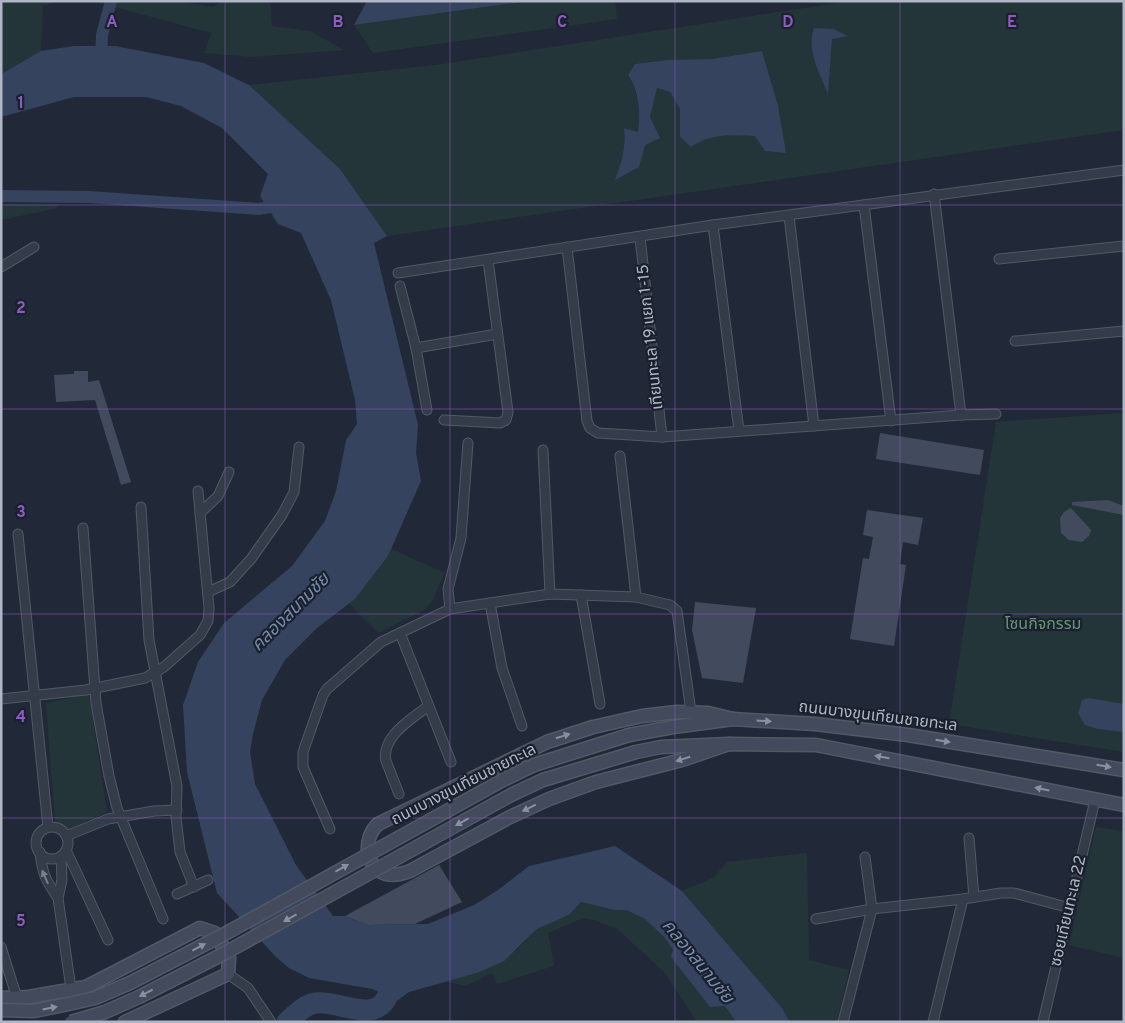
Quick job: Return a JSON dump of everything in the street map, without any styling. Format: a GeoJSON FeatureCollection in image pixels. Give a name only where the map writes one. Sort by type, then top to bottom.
{"type":"FeatureCollection","features":[{"type":"Feature","properties":{"kind":"main road"},"geometry":{"type":"LineString","coordinates":[[729,744],[682,760],[596,782],[549,798],[410,871],[397,875],[386,874],[372,863],[368,856],[367,847],[372,830],[378,824],[547,742],[593,727],[642,716],[708,712],[733,719]]}},
{"type":"Feature","properties":{"kind":"main road","name":"ถนนบางขุนเทียนชายทะเล"},"geometry":{"type":"LineString","coordinates":[[1,1010],[34,1011],[64,1005],[95,998],[130,983],[221,936],[503,780],[534,765],[629,735],[733,719],[815,724],[908,735],[1124,770]]}},
{"type":"Feature","properties":{"kind":"main road","name":"ถนนบางขุนเทียนชายทะเล"},"geometry":{"type":"LineString","coordinates":[[71,1022],[105,1012],[139,997],[224,953],[511,795],[543,780],[636,752],[660,747],[729,744],[816,745],[1124,805]]}},
{"type":"Feature","properties":{"kind":"main road"},"geometry":{"type":"LineString","coordinates":[[1,998],[17,998],[86,987],[200,928],[215,933],[229,958],[228,974],[125,1022]]}},
{"type":"Feature","properties":{"kind":"street"},"geometry":{"type":"LineString","coordinates":[[398,273],[713,225],[1124,170]]}},
{"type":"Feature","properties":{"kind":"street"},"geometry":{"type":"LineString","coordinates":[[934,194],[961,415]]}},
{"type":"Feature","properties":{"kind":"street"},"geometry":{"type":"LineString","coordinates":[[864,205],[891,421]]}},
{"type":"Feature","properties":{"kind":"street"},"geometry":{"type":"LineString","coordinates":[[789,216],[814,426]]}},
{"type":"Feature","properties":{"kind":"street"},"geometry":{"type":"LineString","coordinates":[[713,225],[739,431]]}},
{"type":"Feature","properties":{"kind":"street","name":"เทียนทะเล 19 แยก 1-15"},"geometry":{"type":"LineString","coordinates":[[640,237],[662,437]]}},
{"type":"Feature","properties":{"kind":"street"},"geometry":{"type":"LineString","coordinates":[[999,259],[1124,246]]}},
{"type":"Feature","properties":{"kind":"street"},"geometry":{"type":"LineString","coordinates":[[1,266],[34,247]]}},
{"type":"Feature","properties":{"kind":"street"},"geometry":{"type":"LineString","coordinates":[[567,247],[587,421],[590,428],[598,433],[662,437],[996,414]]}},
{"type":"Feature","properties":{"kind":"street"},"geometry":{"type":"LineString","coordinates":[[444,420],[500,423],[506,420],[508,412],[488,260]]}},
{"type":"Feature","properties":{"kind":"street"},"geometry":{"type":"LineString","coordinates":[[400,286],[416,348],[427,410]]}},
{"type":"Feature","properties":{"kind":"street"},"geometry":{"type":"LineString","coordinates":[[1015,341],[1124,331]]}},
{"type":"Feature","properties":{"kind":"street"},"geometry":{"type":"LineString","coordinates":[[416,348],[497,334]]}},
{"type":"Feature","properties":{"kind":"street"},"geometry":{"type":"LineString","coordinates":[[450,609],[448,589],[461,538],[468,443]]}},
{"type":"Feature","properties":{"kind":"street"},"geometry":{"type":"LineString","coordinates":[[208,592],[230,582],[251,559],[282,515],[294,492],[299,447]]}},
{"type":"Feature","properties":{"kind":"street"},"geometry":{"type":"LineString","coordinates":[[543,450],[550,594]]}},
{"type":"Feature","properties":{"kind":"street"},"geometry":{"type":"LineString","coordinates":[[620,456],[636,597]]}},
{"type":"Feature","properties":{"kind":"street"},"geometry":{"type":"LineString","coordinates":[[200,513],[218,496],[229,472]]}},
{"type":"Feature","properties":{"kind":"street"},"geometry":{"type":"LineString","coordinates":[[1,699],[95,688],[145,678],[164,667],[200,634],[208,621],[210,608],[198,491]]}},
{"type":"Feature","properties":{"kind":"street"},"geometry":{"type":"LineString","coordinates":[[141,507],[150,640],[177,786],[180,852],[194,886]]}},
{"type":"Feature","properties":{"kind":"street"},"geometry":{"type":"LineString","coordinates":[[83,528],[95,688],[108,776],[121,817],[163,918]]}},
{"type":"Feature","properties":{"kind":"street"},"geometry":{"type":"LineString","coordinates":[[18,534],[48,827]]}},
{"type":"Feature","properties":{"kind":"street"},"geometry":{"type":"LineString","coordinates":[[330,829],[303,767],[303,752],[327,689],[381,642],[450,609],[550,594],[636,597],[670,605],[677,611],[692,712]]}},
{"type":"Feature","properties":{"kind":"street"},"geometry":{"type":"LineString","coordinates":[[581,595],[600,704]]}},
{"type":"Feature","properties":{"kind":"street"},"geometry":{"type":"LineString","coordinates":[[490,603],[502,668],[522,726]]}},
{"type":"Feature","properties":{"kind":"street"},"geometry":{"type":"LineString","coordinates":[[400,632],[451,762]]}},
{"type":"Feature","properties":{"kind":"street"},"geometry":{"type":"LineString","coordinates":[[400,794],[386,761],[386,745],[389,739],[428,706]]}},
{"type":"Feature","properties":{"kind":"street","name":"ซอยเทียนทะเล 22"},"geometry":{"type":"LineString","coordinates":[[1043,1022],[1095,800]]}},
{"type":"Feature","properties":{"kind":"street"},"geometry":{"type":"LineString","coordinates":[[66,836],[108,819],[154,811],[177,810]]}},
{"type":"Feature","properties":{"kind":"street"},"geometry":{"type":"LineString","coordinates":[[58,898],[46,882],[41,869],[40,852],[36,843],[42,830],[48,827],[62,830],[68,843],[63,853],[62,880],[58,898],[71,989]]}},
{"type":"Feature","properties":{"kind":"street"},"geometry":{"type":"LineString","coordinates":[[970,838],[974,897]]}},
{"type":"Feature","properties":{"kind":"street"},"geometry":{"type":"LineString","coordinates":[[40,852],[48,858],[54,858],[63,853]]}},
{"type":"Feature","properties":{"kind":"street"},"geometry":{"type":"LineString","coordinates":[[63,853],[108,940]]}},
{"type":"Feature","properties":{"kind":"street"},"geometry":{"type":"LineString","coordinates":[[843,1022],[872,909],[865,857]]}},
{"type":"Feature","properties":{"kind":"street"},"geometry":{"type":"LineString","coordinates":[[177,894],[208,880]]}},
{"type":"Feature","properties":{"kind":"street"},"geometry":{"type":"LineString","coordinates":[[816,919],[872,909],[963,899],[1001,892],[1014,893],[1070,908]]}},
{"type":"Feature","properties":{"kind":"street"},"geometry":{"type":"LineString","coordinates":[[934,1022],[963,899]]}},
{"type":"Feature","properties":{"kind":"street"},"geometry":{"type":"LineString","coordinates":[[1,947],[17,998]]}},
{"type":"Feature","properties":{"kind":"street"},"geometry":{"type":"LineString","coordinates":[[228,974],[248,988],[270,1019]]}},
{"type":"Feature","properties":{"kind":"green space"},"geometry":{"type":"Polygon","coordinates":[[[1,1],[60,1],[43,6],[41,51],[1,74],[1,1]]]}},
{"type":"Feature","properties":{"kind":"green space"},"geometry":{"type":"Polygon","coordinates":[[[92,1],[179,1],[213,7],[221,1],[270,1],[272,26],[310,31],[344,50],[252,57],[204,53],[211,33],[92,1]]]}},
{"type":"Feature","properties":{"kind":"green space"},"geometry":{"type":"Polygon","coordinates":[[[529,1],[615,1],[617,19],[373,53],[354,25],[529,1]]]}},
{"type":"Feature","properties":{"kind":"green space"},"geometry":{"type":"Polygon","coordinates":[[[850,1],[1124,1],[1124,130],[387,236],[340,169],[249,85],[436,65],[850,1]],[[815,28],[828,93],[832,39],[847,35],[815,28]],[[762,51],[712,59],[667,60],[635,64],[628,76],[637,96],[638,132],[624,128],[624,155],[616,179],[650,117],[656,88],[670,92],[680,109],[680,137],[701,140],[727,134],[755,136],[769,76],[762,51]]]}},
{"type":"Feature","properties":{"kind":"green space"},"geometry":{"type":"Polygon","coordinates":[[[1,204],[59,204],[58,208],[1,220],[1,204]]]}},
{"type":"Feature","properties":{"kind":"green space","name":"โซนกิจกรรม"},"geometry":{"type":"Polygon","coordinates":[[[1124,413],[1124,752],[949,724],[996,422],[1124,413]]]}},
{"type":"Feature","properties":{"kind":"green space"},"geometry":{"type":"Polygon","coordinates":[[[391,549],[445,573],[431,603],[424,610],[379,633],[349,604],[355,599],[388,556],[391,549]]]}},
{"type":"Feature","properties":{"kind":"green space"},"geometry":{"type":"Polygon","coordinates":[[[89,694],[107,812],[69,829],[55,821],[46,703],[89,694]]]}},
{"type":"Feature","properties":{"kind":"green space"},"geometry":{"type":"Polygon","coordinates":[[[1096,827],[1124,831],[1124,958],[1069,945],[1096,827]]]}},
{"type":"Feature","properties":{"kind":"green space"},"geometry":{"type":"Polygon","coordinates":[[[807,853],[809,960],[849,970],[837,1022],[790,1022],[782,1008],[682,891],[713,878],[727,862],[807,853]]]}},
{"type":"Feature","properties":{"kind":"green space"},"geometry":{"type":"Polygon","coordinates":[[[581,902],[614,910],[626,910],[645,919],[665,938],[673,950],[725,1006],[736,1022],[697,1022],[665,973],[617,929],[583,918],[548,933],[554,966],[497,984],[492,973],[465,986],[445,981],[477,973],[518,949],[537,929],[569,915],[581,902]]]}},
{"type":"Feature","properties":{"kind":"water"},"geometry":{"type":"Polygon","coordinates":[[[367,1],[529,1],[354,25],[367,1]]]}},
{"type":"Feature","properties":{"kind":"water"},"geometry":{"type":"Polygon","coordinates":[[[814,28],[833,29],[848,36],[832,39],[828,94],[813,53],[812,36],[814,28]]]}},
{"type":"Feature","properties":{"kind":"water","name":"คลองสนามชัย"},"geometry":{"type":"Polygon","coordinates":[[[74,46],[115,46],[204,63],[249,85],[340,169],[387,236],[374,243],[418,425],[416,453],[421,481],[388,556],[355,599],[317,628],[285,660],[262,700],[250,752],[255,784],[296,865],[333,916],[345,916],[368,925],[428,924],[474,905],[498,890],[529,866],[615,846],[682,891],[782,1008],[790,1022],[736,1022],[725,1006],[710,1007],[671,957],[673,950],[665,938],[645,919],[626,910],[614,910],[581,902],[569,915],[537,929],[504,961],[477,973],[409,992],[398,1000],[372,989],[309,978],[289,968],[276,957],[217,893],[187,772],[183,705],[198,662],[224,623],[292,566],[325,521],[336,491],[346,440],[357,424],[355,400],[331,300],[301,233],[278,224],[260,196],[268,174],[222,128],[181,106],[146,97],[74,97],[1,117],[1,74],[41,51],[74,46]]]}},
{"type":"Feature","properties":{"kind":"water"},"geometry":{"type":"Polygon","coordinates":[[[762,51],[778,106],[786,153],[765,151],[755,136],[730,135],[714,137],[691,147],[680,137],[680,109],[670,92],[657,88],[650,117],[660,138],[645,145],[639,167],[615,180],[623,154],[624,128],[638,132],[637,95],[628,75],[635,64],[667,60],[712,59],[762,51]]]}},
{"type":"Feature","properties":{"kind":"water"},"geometry":{"type":"Polygon","coordinates":[[[1089,698],[1124,704],[1124,732],[1098,729],[1085,725],[1078,713],[1082,700],[1089,698]]]}},
{"type":"Feature","properties":{"kind":"building"},"geometry":{"type":"Polygon","coordinates":[[[74,371],[88,371],[88,382],[99,380],[131,482],[121,485],[95,400],[56,402],[54,375],[74,374],[74,371]]]}},
{"type":"Feature","properties":{"kind":"building"},"geometry":{"type":"Polygon","coordinates":[[[880,433],[984,450],[980,475],[876,459],[880,433]]]}},
{"type":"Feature","properties":{"kind":"building"},"geometry":{"type":"Polygon","coordinates":[[[1108,500],[1124,506],[1124,515],[1072,505],[1072,502],[1108,500]]]}},
{"type":"Feature","properties":{"kind":"building"},"geometry":{"type":"Polygon","coordinates":[[[1071,508],[1091,530],[1089,536],[1082,542],[1069,540],[1061,533],[1060,518],[1064,512],[1071,508]]]}},
{"type":"Feature","properties":{"kind":"building"},"geometry":{"type":"Polygon","coordinates":[[[867,510],[923,518],[918,545],[903,542],[900,564],[906,565],[894,646],[850,639],[863,558],[869,559],[873,537],[863,535],[867,510]]]}},
{"type":"Feature","properties":{"kind":"building"},"geometry":{"type":"Polygon","coordinates":[[[695,602],[756,608],[743,683],[702,678],[692,630],[695,602]]]}},
{"type":"Feature","properties":{"kind":"building"},"geometry":{"type":"Polygon","coordinates":[[[439,865],[462,902],[415,924],[368,925],[345,916],[439,865]]]}},
{"type":"Feature","properties":{"kind":"waterway"},"geometry":{"type":"LineString","coordinates":[[101,63],[102,35],[111,1]]}},
{"type":"Feature","properties":{"kind":"waterway"},"geometry":{"type":"LineString","coordinates":[[1,196],[89,197],[258,209],[283,205]]}},
{"type":"Feature","properties":{"kind":"waterway"},"geometry":{"type":"LineString","coordinates":[[287,1022],[304,1008],[316,1003],[363,1010],[380,1006],[388,996],[395,969]]}}]}
